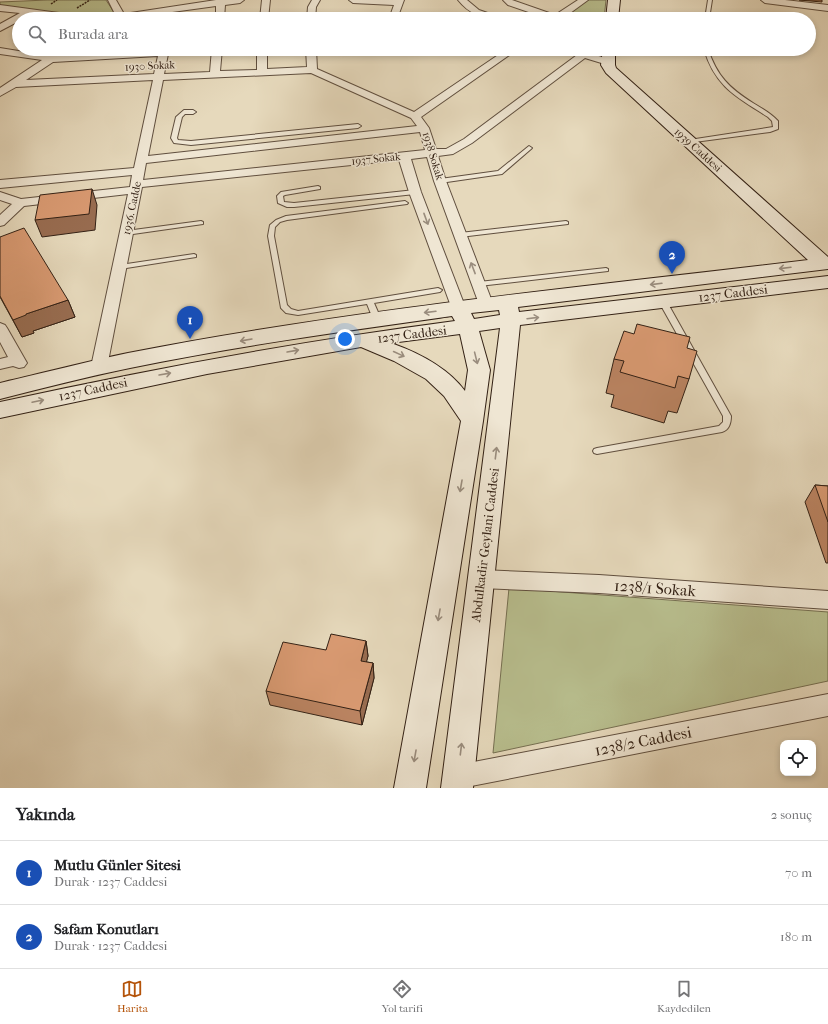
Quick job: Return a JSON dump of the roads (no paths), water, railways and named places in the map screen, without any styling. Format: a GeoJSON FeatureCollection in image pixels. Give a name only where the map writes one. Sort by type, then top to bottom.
{"type":"FeatureCollection","features":[{"type":"Feature","properties":{"kind":"street"},"geometry":{"type":"LineString","coordinates":[[112,0],[119,12]]}},
{"type":"Feature","properties":{"kind":"street"},"geometry":{"type":"LineString","coordinates":[[166,0],[172,10]]}},
{"type":"Feature","properties":{"kind":"street"},"geometry":{"type":"LineString","coordinates":[[158,12],[220,1],[240,0]]}},
{"type":"Feature","properties":{"kind":"street"},"geometry":{"type":"LineString","coordinates":[[265,12],[266,0]]}},
{"type":"Feature","properties":{"kind":"street"},"geometry":{"type":"LineString","coordinates":[[312,12],[316,0]]}},
{"type":"Feature","properties":{"kind":"street"},"geometry":{"type":"LineString","coordinates":[[353,0],[399,2],[395,12]]}},
{"type":"Feature","properties":{"kind":"street"},"geometry":{"type":"LineString","coordinates":[[462,0],[476,12]]}},
{"type":"Feature","properties":{"kind":"street"},"geometry":{"type":"LineString","coordinates":[[507,0],[511,3],[536,12]]}},
{"type":"Feature","properties":{"kind":"street"},"geometry":{"type":"LineString","coordinates":[[566,12],[584,0]]}},
{"type":"Feature","properties":{"kind":"street"},"geometry":{"type":"LineString","coordinates":[[613,12],[614,0]]}},
{"type":"Feature","properties":{"kind":"street"},"geometry":{"type":"LineString","coordinates":[[765,0],[828,8]]}},
{"type":"Feature","properties":{"kind":"street"},"geometry":{"type":"LineString","coordinates":[[0,1],[12,1]]}},
{"type":"Feature","properties":{"kind":"street"},"geometry":{"type":"LineString","coordinates":[[220,1],[220,12]]}},
{"type":"Feature","properties":{"kind":"street"},"geometry":{"type":"LineString","coordinates":[[0,8],[28,12]]}},
{"type":"Feature","properties":{"kind":"street"},"geometry":{"type":"LineString","coordinates":[[0,28],[12,21]]}},
{"type":"Feature","properties":{"kind":"street"},"geometry":{"type":"LineString","coordinates":[[0,58],[5,52]]}},
{"type":"Feature","properties":{"kind":"street"},"geometry":{"type":"LineString","coordinates":[[31,56],[51,59],[93,56]]}},
{"type":"Feature","properties":{"kind":"street"},"geometry":{"type":"LineString","coordinates":[[0,93],[56,56]]}},
{"type":"Feature","properties":{"kind":"street","name":"1936. Cadde"},"geometry":{"type":"LineString","coordinates":[[99,367],[163,56]]}},
{"type":"Feature","properties":{"kind":"street"},"geometry":{"type":"LineString","coordinates":[[214,75],[216,56]]}},
{"type":"Feature","properties":{"kind":"street"},"geometry":{"type":"LineString","coordinates":[[262,56],[262,72]]}},
{"type":"Feature","properties":{"kind":"street"},"geometry":{"type":"LineString","coordinates":[[311,56],[312,70]]}},
{"type":"Feature","properties":{"kind":"street"},"geometry":{"type":"LineString","coordinates":[[415,116],[502,56]]}},
{"type":"Feature","properties":{"kind":"street","name":"1937 Sokak"},"geometry":{"type":"LineString","coordinates":[[20,203],[404,156],[449,152],[468,141],[581,56]]}},
{"type":"Feature","properties":{"kind":"street","name":"1939 Caddesi"},"geometry":{"type":"LineString","coordinates":[[609,56],[608,67],[611,70],[826,269]]}},
{"type":"Feature","properties":{"kind":"street","name":"1930 Sokak"},"geometry":{"type":"LineString","coordinates":[[14,84],[312,70]]}},
{"type":"Feature","properties":{"kind":"street","name":"1938 Sokak"},"geometry":{"type":"LineString","coordinates":[[312,70],[415,116],[424,128],[433,153],[440,181],[479,284],[501,309]]}},
{"type":"Feature","properties":{"kind":"street"},"geometry":{"type":"LineString","coordinates":[[0,184],[141,166],[330,134],[424,128]]}},
{"type":"Feature","properties":{"kind":"street"},"geometry":{"type":"LineString","coordinates":[[404,156],[415,192],[464,318],[479,370],[472,421],[410,788]]}},
{"type":"Feature","properties":{"kind":"street"},"geometry":{"type":"LineString","coordinates":[[0,196],[20,203],[0,222]]}},
{"type":"Feature","properties":{"kind":"street","name":"1237 Caddesi"},"geometry":{"type":"LineString","coordinates":[[0,391],[146,357],[327,326],[374,311],[464,318],[501,309],[662,302],[826,269]]}},
{"type":"Feature","properties":{"kind":"street","name":"1237 Caddesi"},"geometry":{"type":"LineString","coordinates":[[0,410],[147,377],[362,340],[501,309],[826,269]]}},
{"type":"Feature","properties":{"kind":"street","name":"Abdulkadir Geylani Caddesi"},"geometry":{"type":"LineString","coordinates":[[458,783],[481,579],[501,309]]}},
{"type":"Feature","properties":{"kind":"street"},"geometry":{"type":"LineString","coordinates":[[0,364],[18,362],[1,333]]}},
{"type":"Feature","properties":{"kind":"street"},"geometry":{"type":"LineString","coordinates":[[362,340],[395,352],[429,369],[453,391],[472,421]]}},
{"type":"Feature","properties":{"kind":"street","name":"1238/1 Sokak"},"geometry":{"type":"LineString","coordinates":[[481,579],[599,584],[828,600]]}},
{"type":"Feature","properties":{"kind":"street","name":"1238/2 Caddesi"},"geometry":{"type":"LineString","coordinates":[[458,783],[828,705]]}},
{"type":"Feature","properties":{"kind":"lane"},"geometry":{"type":"LineString","coordinates":[[708,12],[710,0]]}},
{"type":"Feature","properties":{"kind":"lane"},"geometry":{"type":"LineString","coordinates":[[690,142],[776,128],[775,121],[770,116],[723,84],[713,70],[708,56]]}},
{"type":"Feature","properties":{"kind":"lane"},"geometry":{"type":"LineString","coordinates":[[193,112],[184,112],[179,117],[174,138],[176,142],[191,143],[330,134],[358,126]]}},
{"type":"Feature","properties":{"kind":"lane"},"geometry":{"type":"LineString","coordinates":[[440,181],[500,173],[529,148]]}},
{"type":"Feature","properties":{"kind":"lane"},"geometry":{"type":"LineString","coordinates":[[318,188],[283,193],[280,196],[281,203],[286,205],[294,205],[415,192]]}},
{"type":"Feature","properties":{"kind":"lane"},"geometry":{"type":"LineString","coordinates":[[405,203],[286,218],[272,226],[271,236],[284,306],[289,311],[298,313],[374,311],[438,290]]}},
{"type":"Feature","properties":{"kind":"lane"},"geometry":{"type":"LineString","coordinates":[[126,233],[201,223]]}},
{"type":"Feature","properties":{"kind":"lane"},"geometry":{"type":"LineString","coordinates":[[460,235],[566,223]]}},
{"type":"Feature","properties":{"kind":"lane"},"geometry":{"type":"LineString","coordinates":[[120,267],[194,256]]}},
{"type":"Feature","properties":{"kind":"lane"},"geometry":{"type":"LineString","coordinates":[[479,284],[606,270]]}},
{"type":"Feature","properties":{"kind":"lane"},"geometry":{"type":"LineString","coordinates":[[597,452],[722,429],[727,423],[727,416],[684,346],[662,302]]}},
{"type":"Feature","properties":{"kind":"place","name":"Safam Konutları"},"geometry":{"type":"Point","coordinates":[672,274]}},
{"type":"Feature","properties":{"kind":"place","name":"Mutlu Günler Sitesi"},"geometry":{"type":"Point","coordinates":[190,339]}}]}
